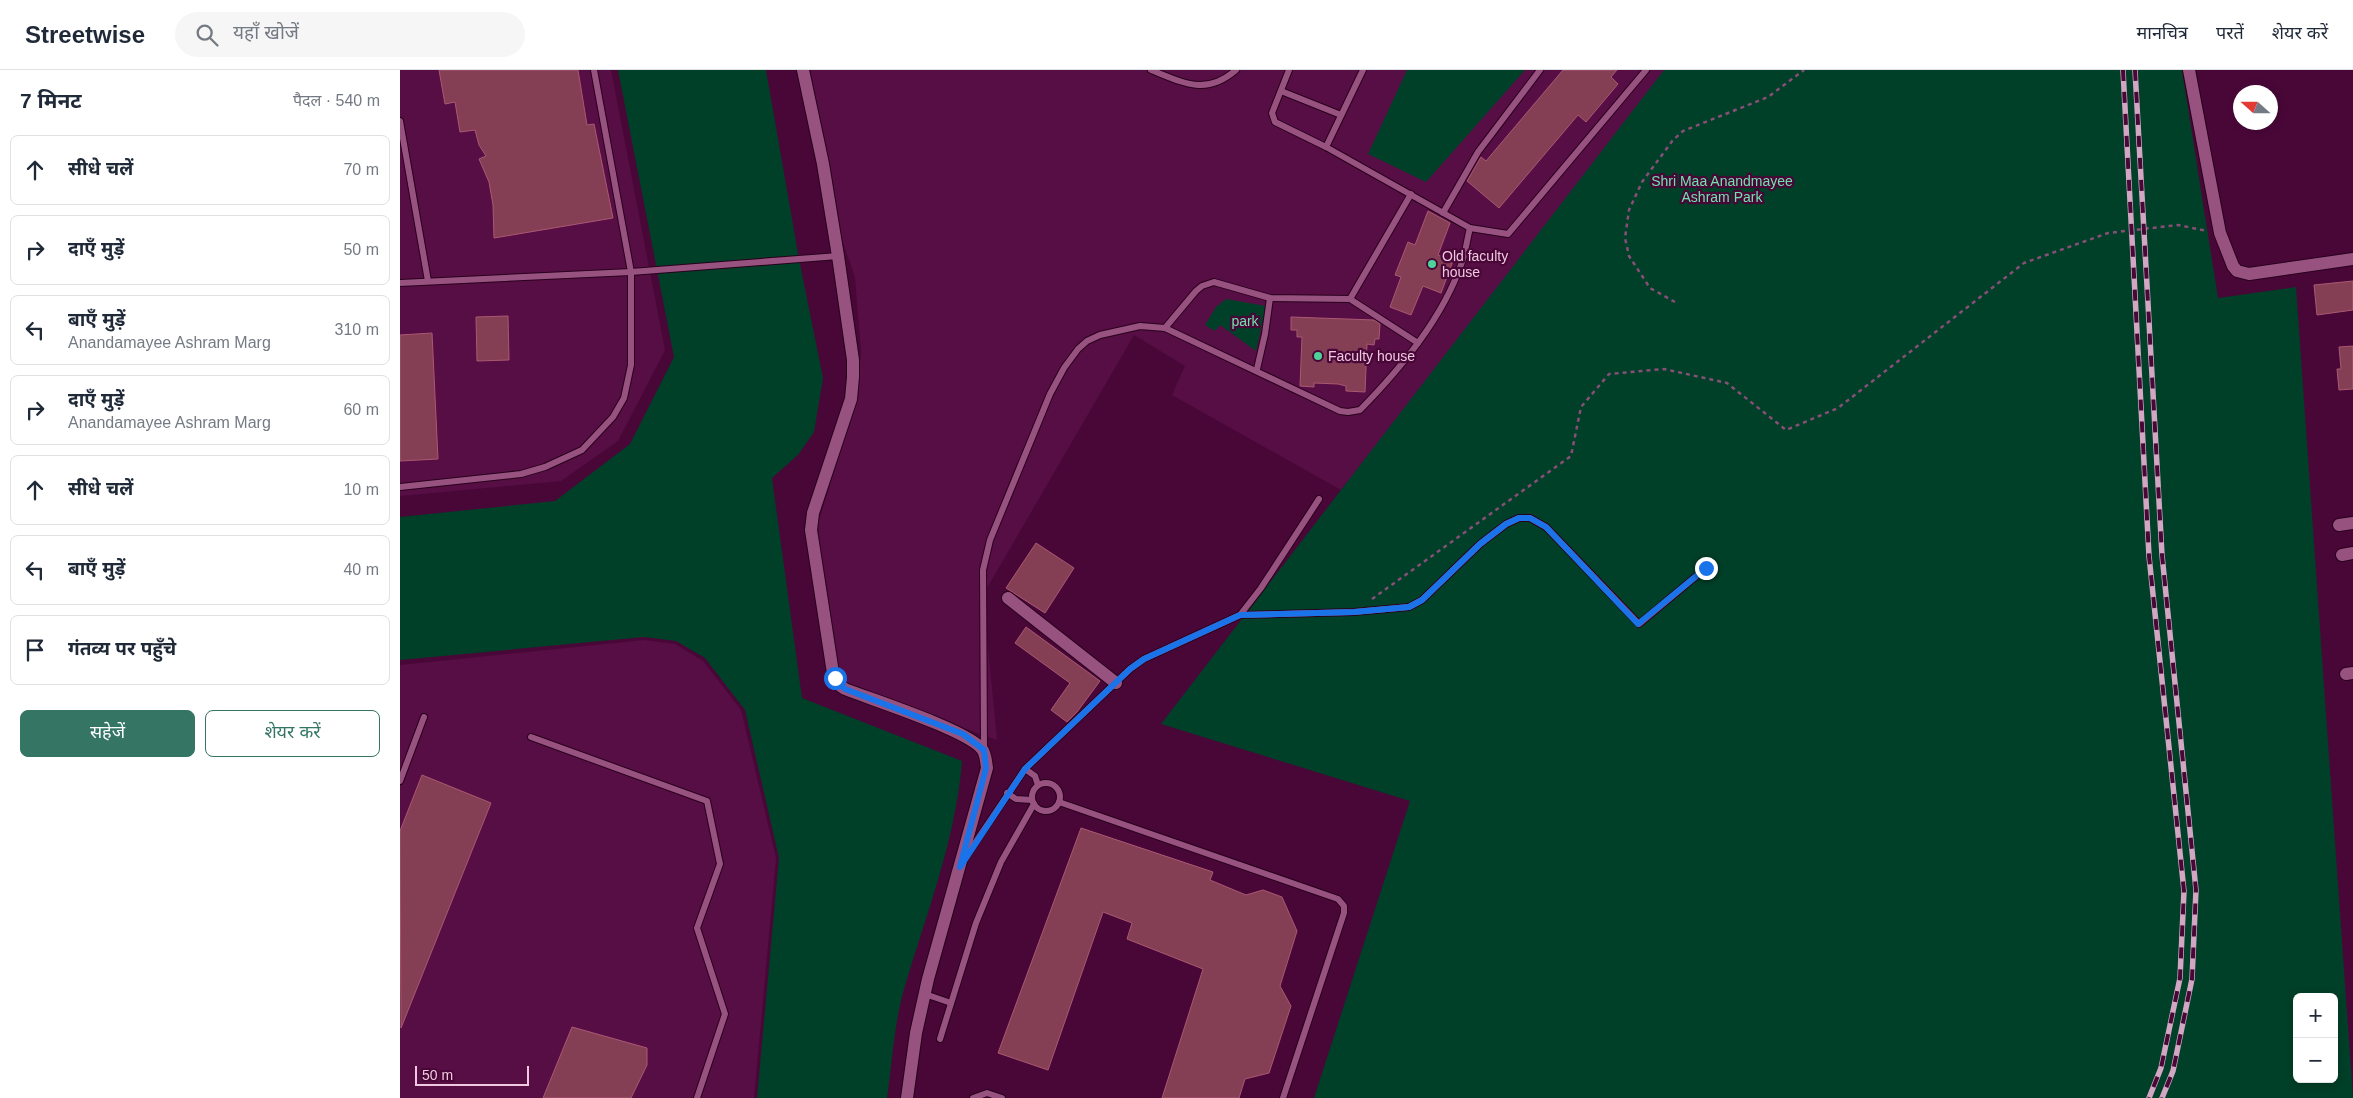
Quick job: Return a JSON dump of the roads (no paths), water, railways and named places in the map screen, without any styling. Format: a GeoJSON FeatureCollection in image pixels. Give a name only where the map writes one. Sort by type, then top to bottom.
{"type":"FeatureCollection","features":[{"type":"Feature","properties":{"kind":"street"},"geometry":{"type":"LineString","coordinates":[[803,70],[823,164],[853,360],[852,392],[813,513],[811,530],[833,673],[839,685],[845,689],[963,734],[984,750],[986,768],[925,994],[916,1033],[907,1098]]}},
{"type":"Feature","properties":{"kind":"street"},"geometry":{"type":"LineString","coordinates":[[2189,70],[2220,233],[2233,266],[2237,271],[2245,274],[2353,259]]}},
{"type":"Feature","properties":{"kind":"street"},"geometry":{"type":"LineString","coordinates":[[2339,525],[2353,523]]}},
{"type":"Feature","properties":{"kind":"street"},"geometry":{"type":"LineString","coordinates":[[1008,598],[1116,683]]}},
{"type":"Feature","properties":{"kind":"lane"},"geometry":{"type":"LineString","coordinates":[[400,487],[521,474],[545,467],[582,450],[613,417],[624,398],[631,365],[631,272],[594,70]]}},
{"type":"Feature","properties":{"kind":"lane"},"geometry":{"type":"LineString","coordinates":[[1151,70],[1186,84],[1204,86],[1223,81],[1236,70]]}},
{"type":"Feature","properties":{"kind":"lane"},"geometry":{"type":"LineString","coordinates":[[1289,70],[1272,113],[1276,122],[1326,147],[1470,228],[1508,234],[1646,70]]}},
{"type":"Feature","properties":{"kind":"lane"},"geometry":{"type":"LineString","coordinates":[[1326,147],[1363,70]]}},
{"type":"Feature","properties":{"kind":"lane"},"geometry":{"type":"LineString","coordinates":[[1444,214],[1478,152],[1540,70]]}},
{"type":"Feature","properties":{"kind":"lane"},"geometry":{"type":"LineString","coordinates":[[1281,91],[1341,115]]}},
{"type":"Feature","properties":{"kind":"lane"},"geometry":{"type":"LineString","coordinates":[[400,121],[428,281]]}},
{"type":"Feature","properties":{"kind":"lane"},"geometry":{"type":"LineString","coordinates":[[1350,299],[1411,194]]}},
{"type":"Feature","properties":{"kind":"lane"},"geometry":{"type":"LineString","coordinates":[[984,750],[983,570],[995,528],[1050,394],[1064,368],[1078,348],[1100,335],[1140,326],[1165,328],[1340,410],[1354,412],[1360,410],[1374,396],[1418,343],[1448,295],[1463,262],[1470,228]]}},
{"type":"Feature","properties":{"kind":"lane"},"geometry":{"type":"LineString","coordinates":[[400,283],[631,272],[838,256]]}},
{"type":"Feature","properties":{"kind":"lane"},"geometry":{"type":"LineString","coordinates":[[1165,328],[1196,290],[1208,283],[1214,282],[1270,298],[1350,299],[1418,343]]}},
{"type":"Feature","properties":{"kind":"lane"},"geometry":{"type":"LineString","coordinates":[[1256,369],[1265,334],[1270,298]]}},
{"type":"Feature","properties":{"kind":"lane"},"geometry":{"type":"LineString","coordinates":[[1240,615],[1261,588],[1319,499]]}},
{"type":"Feature","properties":{"kind":"lane"},"geometry":{"type":"LineString","coordinates":[[960,867],[1007,793],[1025,769],[1116,683],[1144,659],[1240,615],[1354,612],[1409,607],[1422,600],[1480,544],[1506,524],[1519,518],[1530,518],[1546,527],[1638,624],[1706,568]]}},
{"type":"Feature","properties":{"kind":"lane"},"geometry":{"type":"LineString","coordinates":[[400,782],[424,717]]}},
{"type":"Feature","properties":{"kind":"lane"},"geometry":{"type":"LineString","coordinates":[[531,737],[707,801],[720,864],[697,928],[725,1014],[697,1098]]}},
{"type":"Feature","properties":{"kind":"lane"},"geometry":{"type":"LineString","coordinates":[[1025,769],[1035,776],[1038,785]]}},
{"type":"Feature","properties":{"kind":"lane"},"geometry":{"type":"LineString","coordinates":[[940,1039],[976,923],[1001,862],[1033,802],[1032,791],[1038,785],[1046,782],[1055,786],[1059,793],[1059,802],[1053,809],[1045,811],[1033,802],[1016,799],[1007,793]]}},
{"type":"Feature","properties":{"kind":"lane"},"geometry":{"type":"LineString","coordinates":[[1059,802],[1338,899],[1342,903],[1344,913],[1283,1098]]}},
{"type":"Feature","properties":{"kind":"lane"},"geometry":{"type":"LineString","coordinates":[[925,994],[951,1004]]}},
{"type":"Feature","properties":{"kind":"lane"},"geometry":{"type":"LineString","coordinates":[[973,1098],[987,1093],[1002,1098]]}},
{"type":"Feature","properties":{"kind":"railway"},"geometry":{"type":"LineString","coordinates":[[2123,70],[2149,556],[2184,891],[2180,978],[2161,1068],[2149,1098]]}},
{"type":"Feature","properties":{"kind":"railway"},"geometry":{"type":"LineString","coordinates":[[2135,70],[2162,555],[2196,890],[2192,979],[2173,1071],[2162,1098]]}},
{"type":"Feature","properties":{"kind":"place","name":"Old faculty house"},"geometry":{"type":"Point","coordinates":[1432,264]}},
{"type":"Feature","properties":{"kind":"place","name":"Faculty house"},"geometry":{"type":"Point","coordinates":[1318,356]}},
{"type":"Feature","properties":{"kind":"park label","name":"Shri Maa Anandmayee Ashram Park"},"geometry":{"type":"Point","coordinates":[1722,190]}},
{"type":"Feature","properties":{"kind":"park label","name":"park"},"geometry":{"type":"Point","coordinates":[1245,321]}}]}
